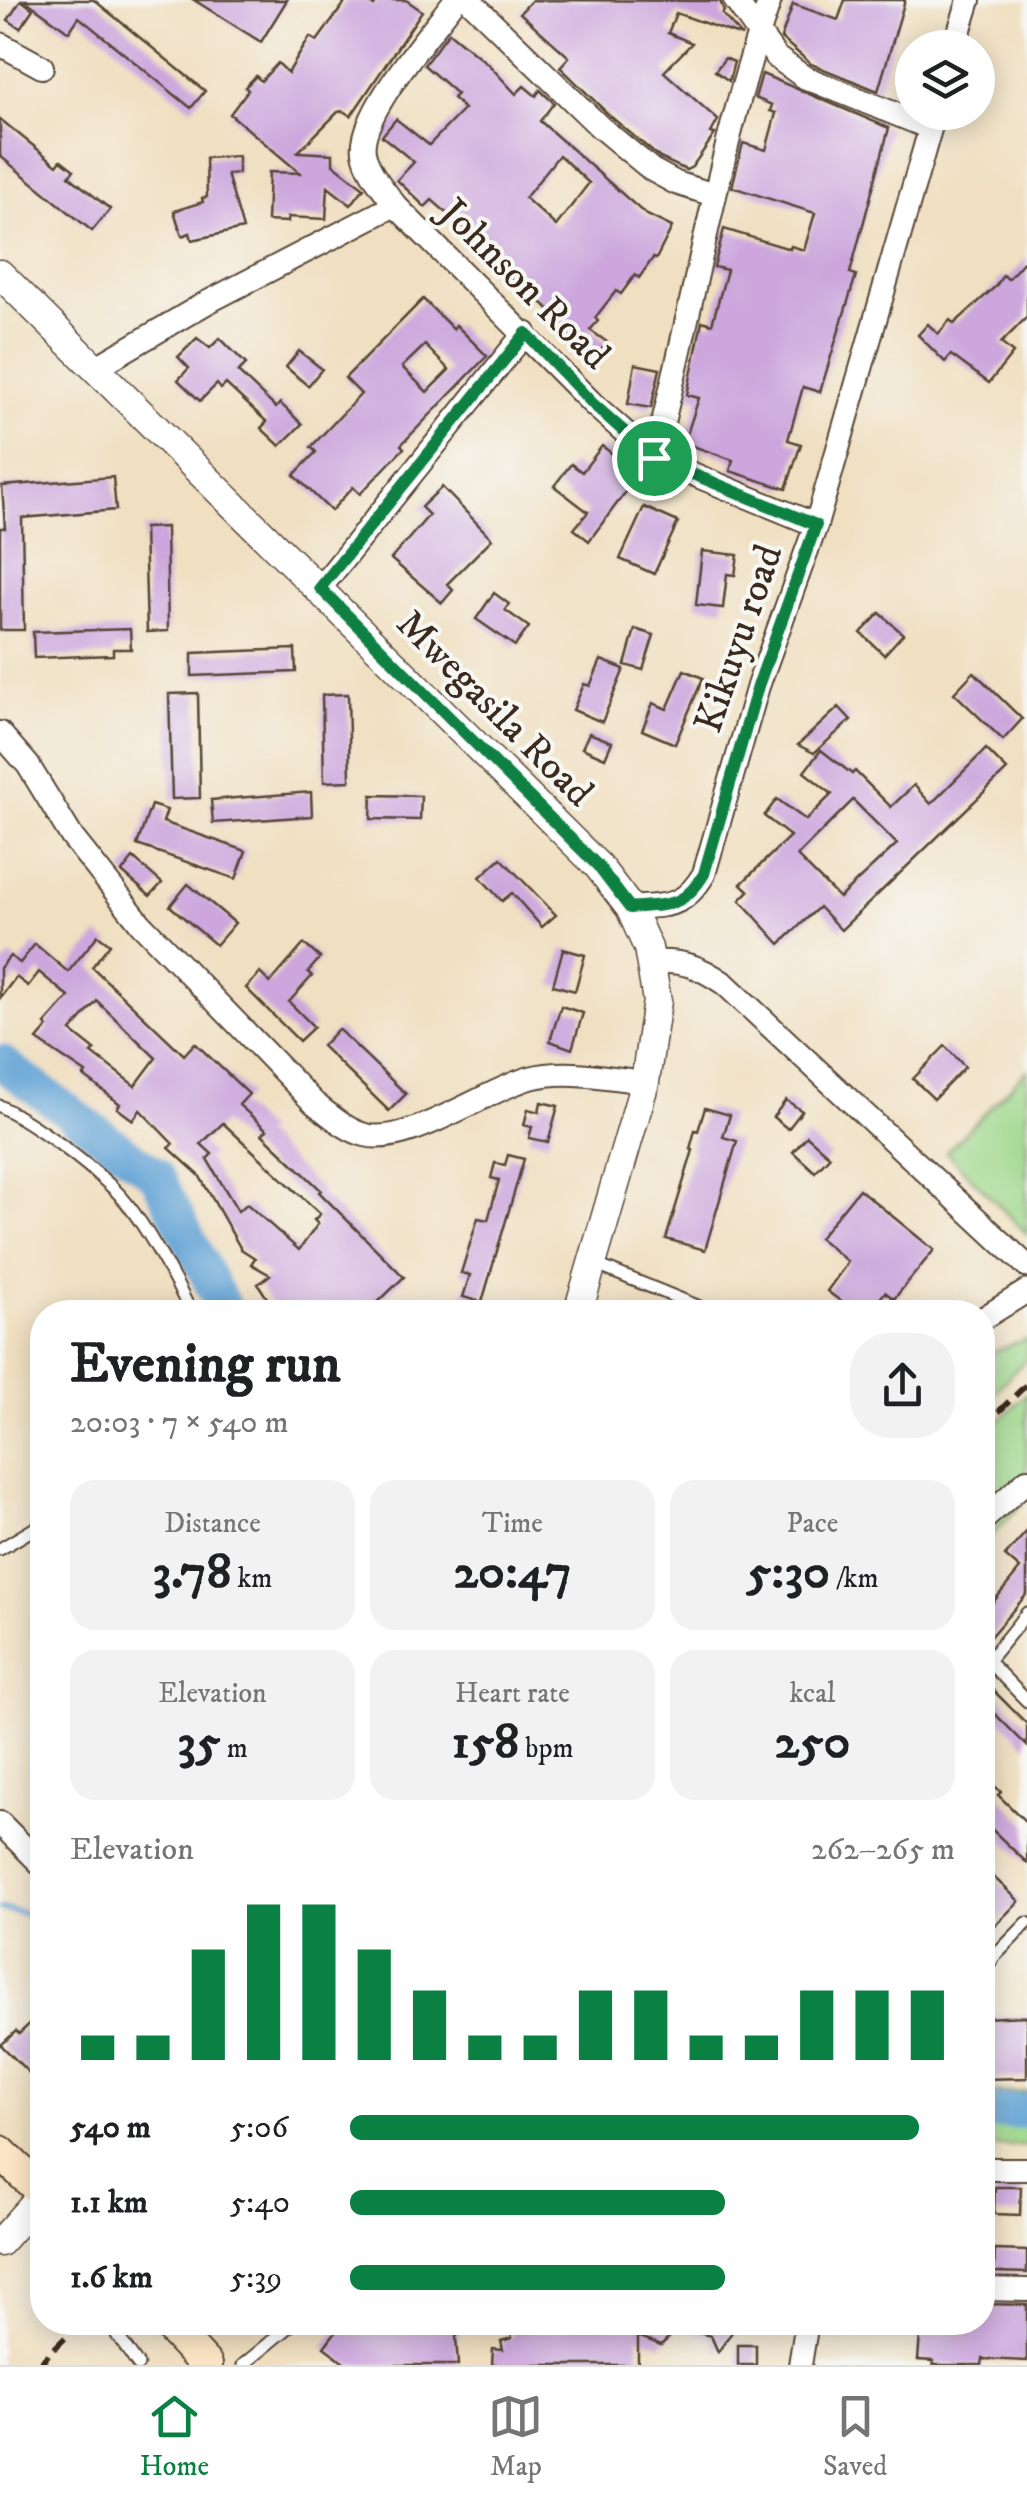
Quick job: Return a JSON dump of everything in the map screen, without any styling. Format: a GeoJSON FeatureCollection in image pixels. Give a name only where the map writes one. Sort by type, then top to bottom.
{"type":"FeatureCollection","features":[{"type":"Feature","properties":{"kind":"main road"},"geometry":{"type":"LineString","coordinates":[[0,2152],[30,2182]]}},
{"type":"Feature","properties":{"kind":"main road"},"geometry":{"type":"LineString","coordinates":[[178,2335],[206,2365]]}},
{"type":"Feature","properties":{"kind":"street","name":"Johnson Road"},"geometry":{"type":"LineString","coordinates":[[455,0],[368,121],[364,153],[370,169],[396,205],[593,404],[654,458],[816,525]]}},
{"type":"Feature","properties":{"kind":"street"},"geometry":{"type":"LineString","coordinates":[[469,0],[600,127],[652,170],[714,195]]}},
{"type":"Feature","properties":{"kind":"street"},"geometry":{"type":"LineString","coordinates":[[735,0],[776,57],[817,84],[895,108]]}},
{"type":"Feature","properties":{"kind":"street"},"geometry":{"type":"LineString","coordinates":[[654,458],[714,195],[770,0]]}},
{"type":"Feature","properties":{"kind":"street"},"geometry":{"type":"LineString","coordinates":[[959,30],[968,0]]}},
{"type":"Feature","properties":{"kind":"street"},"geometry":{"type":"LineString","coordinates":[[0,44],[42,67]]}},
{"type":"Feature","properties":{"kind":"street","name":"Kikuyu road"},"geometry":{"type":"LineString","coordinates":[[630,908],[675,904],[686,899],[704,874],[758,686],[816,525],[929,130]]}},
{"type":"Feature","properties":{"kind":"street"},"geometry":{"type":"LineString","coordinates":[[95,368],[206,303],[396,205]]}},
{"type":"Feature","properties":{"kind":"street","name":"Mwegasila Road"},"geometry":{"type":"LineString","coordinates":[[0,274],[598,866],[630,908],[648,948],[657,1002],[645,1082],[581,1300]]}},
{"type":"Feature","properties":{"kind":"street"},"geometry":{"type":"LineString","coordinates":[[320,588],[526,333]]}},
{"type":"Feature","properties":{"kind":"street"},"geometry":{"type":"LineString","coordinates":[[0,732],[28,765],[72,838],[141,924],[314,1103],[344,1126],[362,1135],[388,1135],[424,1125],[526,1078],[548,1074],[645,1082]]}},
{"type":"Feature","properties":{"kind":"street"},"geometry":{"type":"LineString","coordinates":[[650,962],[688,963],[703,968],[725,984],[1027,1266]]}},
{"type":"Feature","properties":{"kind":"street"},"geometry":{"type":"LineString","coordinates":[[995,1312],[1027,1291]]}},
{"type":"Feature","properties":{"kind":"street"},"geometry":{"type":"LineString","coordinates":[[995,1509],[1027,1480]]}},
{"type":"Feature","properties":{"kind":"street"},"geometry":{"type":"LineString","coordinates":[[0,1823],[30,1853]]}},
{"type":"Feature","properties":{"kind":"street"},"geometry":{"type":"LineString","coordinates":[[995,2169],[1027,2170]]}},
{"type":"Feature","properties":{"kind":"street"},"geometry":{"type":"LineString","coordinates":[[0,2242],[30,2208]]}},
{"type":"Feature","properties":{"kind":"street"},"geometry":{"type":"LineString","coordinates":[[995,2290],[1027,2290]]}},
{"type":"Feature","properties":{"kind":"street"},"geometry":{"type":"LineString","coordinates":[[800,2365],[805,2335]]}},
{"type":"Feature","properties":{"kind":"lane"},"geometry":{"type":"LineString","coordinates":[[0,1106],[33,1126],[115,1190],[184,1300]]}},
{"type":"Feature","properties":{"kind":"lane"},"geometry":{"type":"LineString","coordinates":[[592,1263],[683,1300]]}},
{"type":"Feature","properties":{"kind":"lane"},"geometry":{"type":"LineString","coordinates":[[0,1549],[30,1531]]}},
{"type":"Feature","properties":{"kind":"lane"},"geometry":{"type":"LineString","coordinates":[[995,1647],[1027,1613]]}},
{"type":"Feature","properties":{"kind":"lane"},"geometry":{"type":"LineString","coordinates":[[995,1668],[1027,1701]]}},
{"type":"Feature","properties":{"kind":"lane"},"geometry":{"type":"LineString","coordinates":[[995,1957],[1027,1923]]}},
{"type":"Feature","properties":{"kind":"lane"},"geometry":{"type":"LineString","coordinates":[[117,2335],[138,2365]]}},
{"type":"Feature","properties":{"kind":"lane"},"geometry":{"type":"LineString","coordinates":[[244,2365],[280,2335]]}},
{"type":"Feature","properties":{"kind":"green space"},"geometry":{"type":"Polygon","coordinates":[[[1027,1070],[1027,1234],[946,1152],[1027,1070]]]}},
{"type":"Feature","properties":{"kind":"green space"},"geometry":{"type":"Polygon","coordinates":[[[1027,1339],[1027,1358],[995,1391],[995,1351],[1027,1339]]]}},
{"type":"Feature","properties":{"kind":"green space"},"geometry":{"type":"Polygon","coordinates":[[[1027,1393],[1027,1498],[995,1532],[995,1424],[1027,1393]]]}},
{"type":"Feature","properties":{"kind":"green space"},"geometry":{"type":"Polygon","coordinates":[[[1027,2092],[1027,2145],[995,2146],[995,2093],[1027,2092]]]}},
{"type":"Feature","properties":{"kind":"building"},"geometry":{"type":"Polygon","coordinates":[[[21,0],[33,9],[20,28],[8,20],[21,0]]]}},
{"type":"Feature","properties":{"kind":"building"},"geometry":{"type":"Polygon","coordinates":[[[25,0],[94,0],[205,91],[191,108],[79,17],[69,32],[25,0]]]}},
{"type":"Feature","properties":{"kind":"building"},"geometry":{"type":"Polygon","coordinates":[[[194,0],[287,0],[261,42],[194,0]]]}},
{"type":"Feature","properties":{"kind":"building"},"geometry":{"type":"Polygon","coordinates":[[[347,0],[365,0],[374,6],[378,0],[406,0],[422,11],[351,116],[338,112],[298,152],[333,154],[333,164],[364,188],[351,205],[328,187],[326,219],[288,217],[288,222],[267,221],[269,172],[300,173],[230,114],[256,76],[261,81],[278,63],[288,73],[310,37],[317,41],[347,0]]]}},
{"type":"Feature","properties":{"kind":"building"},"geometry":{"type":"Polygon","coordinates":[[[532,0],[720,1],[722,14],[742,36],[676,13],[668,33],[692,43],[664,72],[718,120],[711,133],[715,134],[692,167],[686,170],[660,158],[560,67],[569,57],[520,13],[532,0]]]}},
{"type":"Feature","properties":{"kind":"building"},"geometry":{"type":"Polygon","coordinates":[[[845,0],[905,0],[878,91],[811,64],[781,38],[793,4],[838,20],[845,0]]]}},
{"type":"Feature","properties":{"kind":"building"},"geometry":{"type":"Polygon","coordinates":[[[449,32],[488,64],[516,94],[524,86],[536,96],[540,90],[554,103],[540,121],[645,214],[672,227],[656,259],[639,278],[635,275],[621,294],[616,291],[595,318],[598,321],[590,330],[607,342],[592,363],[579,353],[583,348],[553,323],[558,316],[495,265],[466,237],[470,233],[432,200],[425,207],[397,180],[414,162],[382,136],[396,119],[429,145],[464,109],[453,98],[457,94],[424,65],[449,32]],[[559,155],[525,198],[556,226],[589,183],[559,155]]]}},
{"type":"Feature","properties":{"kind":"building"},"geometry":{"type":"Polygon","coordinates":[[[725,58],[734,62],[729,81],[715,71],[725,58]]]}},
{"type":"Feature","properties":{"kind":"building"},"geometry":{"type":"Polygon","coordinates":[[[762,74],[889,128],[850,273],[856,275],[820,392],[803,387],[788,440],[801,444],[786,489],[730,471],[733,460],[684,443],[699,398],[687,395],[702,321],[712,324],[727,270],[714,267],[724,229],[804,250],[815,213],[732,187],[743,143],[766,150],[776,113],[770,111],[772,105],[755,98],[762,74]]]}},
{"type":"Feature","properties":{"kind":"building"},"geometry":{"type":"Polygon","coordinates":[[[0,119],[57,165],[61,160],[74,170],[69,176],[110,209],[92,231],[0,156],[0,119]]]}},
{"type":"Feature","properties":{"kind":"building"},"geometry":{"type":"Polygon","coordinates":[[[238,156],[238,173],[227,174],[243,229],[192,240],[190,233],[182,236],[174,211],[203,202],[202,198],[207,197],[206,158],[238,156]]]}},
{"type":"Feature","properties":{"kind":"building"},"geometry":{"type":"Polygon","coordinates":[[[1027,258],[1027,317],[1001,343],[1013,353],[989,383],[951,355],[945,362],[918,335],[928,324],[938,334],[950,320],[954,324],[1003,275],[1008,279],[1027,258]]]}},
{"type":"Feature","properties":{"kind":"building"},"geometry":{"type":"Polygon","coordinates":[[[423,299],[487,356],[401,445],[404,448],[360,494],[353,487],[331,511],[294,475],[316,452],[311,447],[361,394],[345,378],[423,299]],[[425,345],[402,367],[427,392],[449,370],[425,345]]]}},
{"type":"Feature","properties":{"kind":"building"},"geometry":{"type":"Polygon","coordinates":[[[197,338],[210,348],[220,338],[246,364],[238,372],[276,408],[280,403],[302,424],[280,446],[261,428],[267,422],[226,384],[221,389],[217,384],[200,401],[178,380],[189,368],[178,357],[197,338]]]}},
{"type":"Feature","properties":{"kind":"building"},"geometry":{"type":"Polygon","coordinates":[[[299,351],[322,369],[308,386],[286,367],[299,351]]]}},
{"type":"Feature","properties":{"kind":"building"},"geometry":{"type":"Polygon","coordinates":[[[635,364],[660,369],[651,408],[628,404],[635,364]]]}},
{"type":"Feature","properties":{"kind":"building"},"geometry":{"type":"Polygon","coordinates":[[[602,446],[639,474],[589,541],[574,529],[588,512],[554,486],[571,464],[582,472],[602,446]]]}},
{"type":"Feature","properties":{"kind":"building"},"geometry":{"type":"Polygon","coordinates":[[[113,477],[116,510],[22,518],[24,630],[0,630],[0,528],[5,528],[2,486],[113,477]]]}},
{"type":"Feature","properties":{"kind":"building"},"geometry":{"type":"Polygon","coordinates":[[[442,487],[492,539],[447,584],[453,590],[442,603],[391,559],[429,515],[421,507],[442,487]]]}},
{"type":"Feature","properties":{"kind":"building"},"geometry":{"type":"Polygon","coordinates":[[[644,507],[678,522],[654,574],[620,559],[644,507]]]}},
{"type":"Feature","properties":{"kind":"building"},"geometry":{"type":"Polygon","coordinates":[[[166,527],[168,631],[147,632],[144,528],[166,527]]]}},
{"type":"Feature","properties":{"kind":"building"},"geometry":{"type":"Polygon","coordinates":[[[702,551],[738,555],[735,575],[727,574],[723,608],[696,605],[702,551]]]}},
{"type":"Feature","properties":{"kind":"building"},"geometry":{"type":"Polygon","coordinates":[[[494,593],[509,604],[505,610],[529,627],[515,646],[476,619],[494,593]]]}},
{"type":"Feature","properties":{"kind":"building"},"geometry":{"type":"Polygon","coordinates":[[[880,613],[903,634],[884,655],[861,633],[880,613]]]}},
{"type":"Feature","properties":{"kind":"building"},"geometry":{"type":"Polygon","coordinates":[[[130,629],[131,649],[113,649],[113,655],[34,658],[33,632],[130,629]]]}},
{"type":"Feature","properties":{"kind":"building"},"geometry":{"type":"Polygon","coordinates":[[[635,629],[654,635],[643,670],[625,665],[635,629]]]}},
{"type":"Feature","properties":{"kind":"building"},"geometry":{"type":"Polygon","coordinates":[[[295,649],[296,672],[192,676],[192,653],[295,649]]]}},
{"type":"Feature","properties":{"kind":"building"},"geometry":{"type":"Polygon","coordinates":[[[601,660],[624,669],[602,722],[573,710],[584,684],[590,686],[601,660]]]}},
{"type":"Feature","properties":{"kind":"building"},"geometry":{"type":"Polygon","coordinates":[[[684,670],[703,678],[675,744],[642,730],[653,703],[667,709],[684,670]]]}},
{"type":"Feature","properties":{"kind":"building"},"geometry":{"type":"Polygon","coordinates":[[[974,672],[1022,719],[1003,740],[954,693],[974,672]]]}},
{"type":"Feature","properties":{"kind":"building"},"geometry":{"type":"Polygon","coordinates":[[[198,693],[200,798],[172,799],[169,694],[198,693]]]}},
{"type":"Feature","properties":{"kind":"building"},"geometry":{"type":"Polygon","coordinates":[[[348,694],[350,781],[324,782],[322,695],[348,694]]]}},
{"type":"Feature","properties":{"kind":"building"},"geometry":{"type":"Polygon","coordinates":[[[839,707],[851,720],[814,753],[798,745],[839,707]]]}},
{"type":"Feature","properties":{"kind":"building"},"geometry":{"type":"Polygon","coordinates":[[[589,733],[612,742],[605,758],[582,748],[589,733]]]}},
{"type":"Feature","properties":{"kind":"building"},"geometry":{"type":"Polygon","coordinates":[[[986,749],[1007,770],[841,930],[819,907],[780,944],[740,900],[749,891],[741,884],[790,836],[764,816],[777,799],[806,820],[832,794],[804,772],[821,750],[852,774],[855,771],[891,807],[914,785],[931,804],[986,749]],[[853,800],[797,856],[839,898],[897,844],[853,800]]]}},
{"type":"Feature","properties":{"kind":"building"},"geometry":{"type":"Polygon","coordinates":[[[311,792],[312,816],[213,823],[211,800],[311,792]]]}},
{"type":"Feature","properties":{"kind":"building"},"geometry":{"type":"Polygon","coordinates":[[[372,795],[421,796],[420,820],[371,819],[372,795]]]}},
{"type":"Feature","properties":{"kind":"building"},"geometry":{"type":"Polygon","coordinates":[[[151,805],[167,810],[163,822],[246,851],[236,879],[137,845],[151,805]]]}},
{"type":"Feature","properties":{"kind":"building"},"geometry":{"type":"Polygon","coordinates":[[[133,858],[162,883],[150,896],[122,872],[133,858]]]}},
{"type":"Feature","properties":{"kind":"building"},"geometry":{"type":"Polygon","coordinates":[[[501,858],[556,915],[542,927],[512,893],[502,901],[480,877],[501,858]]]}},
{"type":"Feature","properties":{"kind":"building"},"geometry":{"type":"Polygon","coordinates":[[[188,884],[235,923],[216,945],[170,906],[188,884]]]}},
{"type":"Feature","properties":{"kind":"building"},"geometry":{"type":"Polygon","coordinates":[[[98,935],[110,944],[92,967],[184,1055],[195,1043],[249,1094],[239,1105],[267,1130],[262,1134],[404,1277],[380,1300],[268,1300],[258,1284],[270,1275],[251,1264],[255,1258],[241,1249],[199,1175],[169,1148],[173,1144],[140,1110],[133,1120],[117,1108],[120,1104],[84,1076],[86,1073],[37,1040],[48,1027],[45,1024],[69,997],[39,972],[28,986],[16,977],[0,998],[0,968],[10,956],[20,963],[35,944],[68,972],[98,935]],[[97,1001],[71,1031],[135,1086],[156,1058],[97,1001]],[[223,1123],[201,1144],[212,1154],[207,1159],[238,1211],[247,1204],[299,1250],[318,1224],[314,1220],[320,1214],[223,1123]]]}},
{"type":"Feature","properties":{"kind":"building"},"geometry":{"type":"Polygon","coordinates":[[[304,944],[320,958],[308,972],[312,976],[289,1002],[314,1027],[299,1041],[246,988],[260,973],[270,983],[304,944]]]}},
{"type":"Feature","properties":{"kind":"building"},"geometry":{"type":"Polygon","coordinates":[[[563,949],[585,955],[575,991],[553,985],[563,949]]]}},
{"type":"Feature","properties":{"kind":"building"},"geometry":{"type":"Polygon","coordinates":[[[561,1006],[583,1013],[572,1049],[550,1041],[561,1006]]]}},
{"type":"Feature","properties":{"kind":"building"},"geometry":{"type":"Polygon","coordinates":[[[338,1029],[406,1094],[389,1111],[322,1046],[338,1029]]]}},
{"type":"Feature","properties":{"kind":"building"},"geometry":{"type":"Polygon","coordinates":[[[945,1046],[965,1067],[934,1099],[913,1079],[945,1046]]]}},
{"type":"Feature","properties":{"kind":"building"},"geometry":{"type":"Polygon","coordinates":[[[786,1100],[802,1111],[788,1129],[773,1117],[786,1100]]]}},
{"type":"Feature","properties":{"kind":"building"},"geometry":{"type":"Polygon","coordinates":[[[541,1102],[558,1106],[548,1142],[529,1138],[532,1127],[524,1125],[528,1109],[539,1112],[541,1102]]]}},
{"type":"Feature","properties":{"kind":"building"},"geometry":{"type":"Polygon","coordinates":[[[705,1108],[730,1115],[723,1137],[737,1141],[705,1250],[666,1239],[693,1150],[690,1149],[695,1130],[698,1131],[705,1108]]]}},
{"type":"Feature","properties":{"kind":"building"},"geometry":{"type":"Polygon","coordinates":[[[807,1136],[830,1156],[815,1172],[793,1152],[807,1136]]]}},
{"type":"Feature","properties":{"kind":"building"},"geometry":{"type":"Polygon","coordinates":[[[508,1155],[524,1159],[483,1300],[463,1297],[470,1275],[461,1273],[478,1218],[488,1220],[499,1180],[491,1178],[495,1163],[505,1165],[508,1155]]]}},
{"type":"Feature","properties":{"kind":"building"},"geometry":{"type":"Polygon","coordinates":[[[859,1189],[934,1250],[894,1299],[885,1292],[879,1300],[839,1300],[827,1291],[848,1262],[819,1238],[859,1189]]]}},
{"type":"Feature","properties":{"kind":"building"},"geometry":{"type":"Polygon","coordinates":[[[1027,1531],[1027,1594],[995,1631],[995,1600],[1020,1569],[1005,1556],[1027,1531]]]}},
{"type":"Feature","properties":{"kind":"building"},"geometry":{"type":"Polygon","coordinates":[[[995,1692],[1027,1724],[1027,1746],[995,1714],[995,1692]]]}},
{"type":"Feature","properties":{"kind":"building"},"geometry":{"type":"Polygon","coordinates":[[[995,1786],[1001,1792],[998,1795],[1027,1823],[1027,1863],[995,1832],[995,1786]]]}},
{"type":"Feature","properties":{"kind":"building"},"geometry":{"type":"Polygon","coordinates":[[[995,1878],[1019,1901],[995,1926],[995,1878]]]}},
{"type":"Feature","properties":{"kind":"building"},"geometry":{"type":"Polygon","coordinates":[[[1027,2016],[1027,2078],[995,2079],[995,2017],[1027,2016]]]}},
{"type":"Feature","properties":{"kind":"building"},"geometry":{"type":"Polygon","coordinates":[[[30,2023],[30,2074],[1,2045],[16,2031],[19,2034],[30,2023]]]}},
{"type":"Feature","properties":{"kind":"building"},"geometry":{"type":"Polygon","coordinates":[[[995,2187],[1021,2187],[1020,2215],[995,2214],[995,2187]]]}},
{"type":"Feature","properties":{"kind":"building"},"geometry":{"type":"Polygon","coordinates":[[[995,2250],[1027,2251],[1027,2273],[995,2272],[995,2250]]]}},
{"type":"Feature","properties":{"kind":"building"},"geometry":{"type":"Polygon","coordinates":[[[995,2304],[1027,2305],[1027,2361],[983,2359],[982,2365],[933,2365],[933,2361],[918,2360],[920,2335],[995,2335],[995,2304]]]}},
{"type":"Feature","properties":{"kind":"building"},"geometry":{"type":"Polygon","coordinates":[[[333,2335],[457,2335],[458,2365],[348,2365],[324,2347],[333,2335]]]}},
{"type":"Feature","properties":{"kind":"building"},"geometry":{"type":"Polygon","coordinates":[[[511,2335],[672,2335],[661,2345],[638,2336],[638,2365],[492,2365],[493,2349],[503,2350],[501,2341],[511,2335]]]}},
{"type":"Feature","properties":{"kind":"building"},"geometry":{"type":"Polygon","coordinates":[[[707,2335],[730,2335],[718,2352],[707,2335]]]}},
{"type":"Feature","properties":{"kind":"building"},"geometry":{"type":"Polygon","coordinates":[[[738,2345],[756,2345],[756,2365],[738,2365],[738,2345]]]}},
{"type":"Feature","properties":{"kind":"waterway"},"geometry":{"type":"LineString","coordinates":[[0,1062],[156,1175],[220,1300]]}},
{"type":"Feature","properties":{"kind":"waterway"},"geometry":{"type":"LineString","coordinates":[[0,1909],[30,1914]]}},
{"type":"Feature","properties":{"kind":"waterway"},"geometry":{"type":"LineString","coordinates":[[995,2112],[1027,2111]]}},
{"type":"Feature","properties":{"kind":"railway"},"geometry":{"type":"LineString","coordinates":[[995,1415],[1027,1384]]}},
{"type":"Feature","properties":{"kind":"railway"},"geometry":{"type":"LineString","coordinates":[[38,2365],[68,2335]]}},
{"type":"Feature","properties":{"kind":"route"},"geometry":{"type":"LineString","coordinates":[[526,333],[593,404],[654,458],[816,525],[758,686],[704,874],[686,899],[675,904],[630,908],[598,866],[320,588],[526,333]]}}]}
